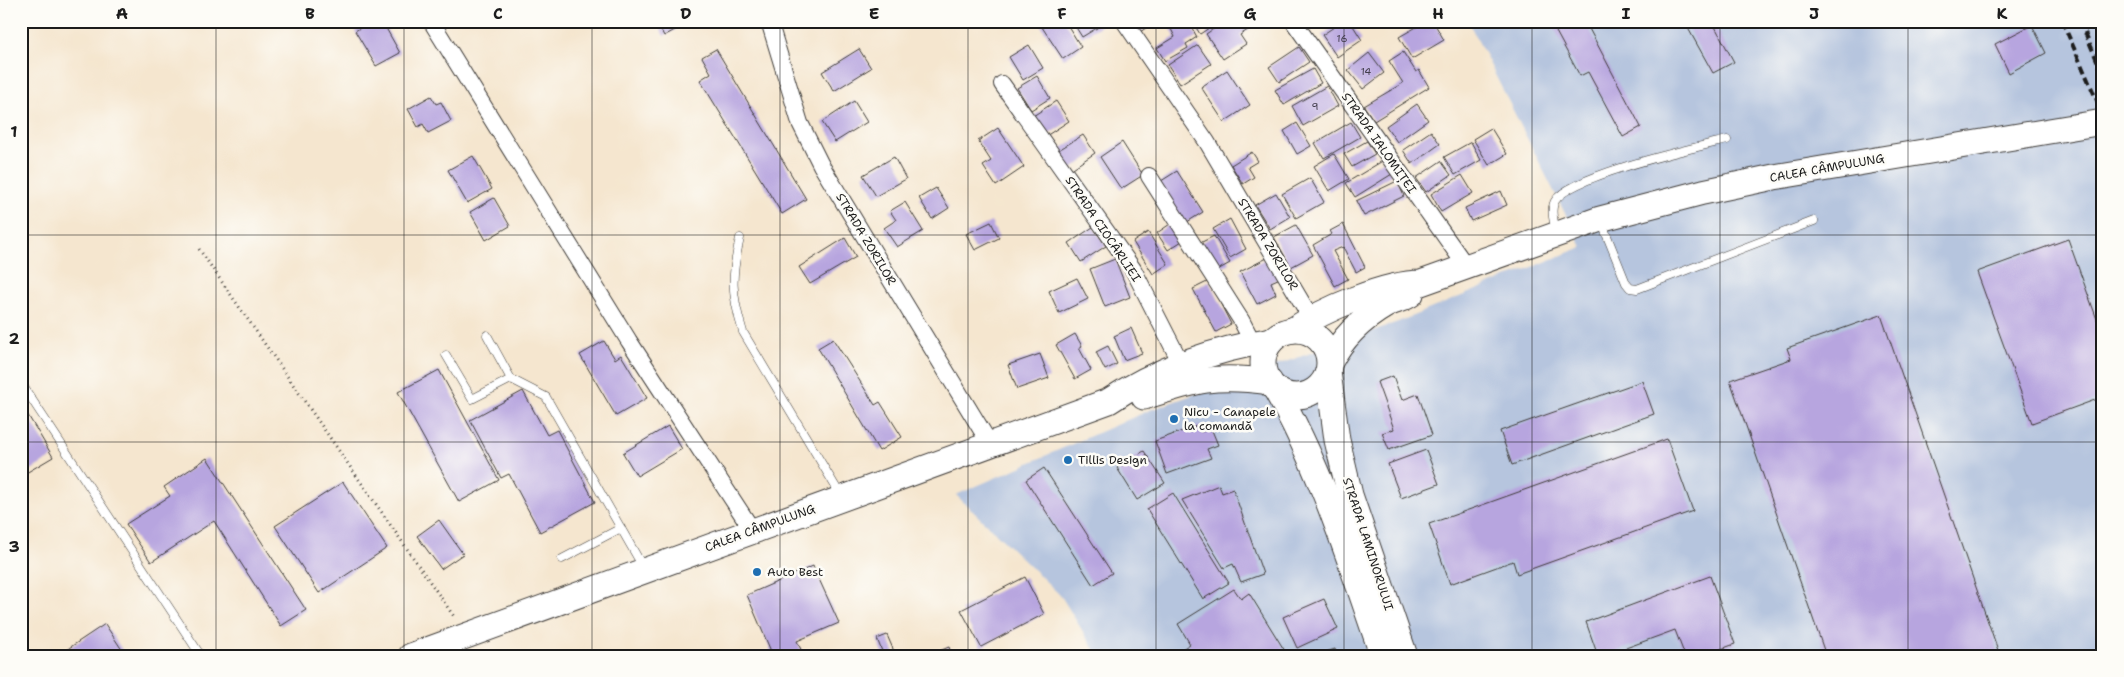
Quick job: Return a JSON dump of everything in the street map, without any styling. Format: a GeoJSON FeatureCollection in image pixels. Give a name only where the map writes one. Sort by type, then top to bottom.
{"type":"FeatureCollection","features":[{"type":"Feature","properties":{"kind":"main road","name":"CALEA CÂMPULUNG"},"geometry":{"type":"LineString","coordinates":[[411,656],[1110,401],[1134,384],[1187,373],[1405,283],[1421,283],[1556,233],[1600,219],[1694,194],[1774,177],[2103,122]]}},
{"type":"Feature","properties":{"kind":"main road","name":"CALEA CÂMPULUNG"},"geometry":{"type":"LineString","coordinates":[[1187,373],[1272,385],[1284,393],[1306,394],[1323,382],[1336,350],[1350,332],[1386,305],[1409,295],[1421,283]]}},
{"type":"Feature","properties":{"kind":"main road"},"geometry":{"type":"LineString","coordinates":[[1272,385],[1264,365],[1267,348],[1282,333],[1314,334],[1327,351],[1329,367]]}},
{"type":"Feature","properties":{"kind":"main road","name":"STRADA LAMINORULUI"},"geometry":{"type":"LineString","coordinates":[[1329,367],[1337,440],[1345,474],[1405,656]]}},
{"type":"Feature","properties":{"kind":"main road","name":"STRADA LAMINORULUI"},"geometry":{"type":"LineString","coordinates":[[1272,385],[1307,448],[1383,656]]}},
{"type":"Feature","properties":{"kind":"street"},"geometry":{"type":"LineString","coordinates":[[431,21],[629,341],[753,531]]}},
{"type":"Feature","properties":{"kind":"street","name":"STRADA ZORILOR"},"geometry":{"type":"LineString","coordinates":[[769,21],[800,123],[821,165],[990,444]]}},
{"type":"Feature","properties":{"kind":"street","name":"STRADA ZORILOR"},"geometry":{"type":"LineString","coordinates":[[1124,21],[1207,142],[1282,333]]}},
{"type":"Feature","properties":{"kind":"street","name":"STRADA IALOMIȚEI"},"geometry":{"type":"LineString","coordinates":[[1293,21],[1466,266]]}},
{"type":"Feature","properties":{"kind":"street","name":"STRADA CIOCÂRLIEI"},"geometry":{"type":"LineString","coordinates":[[1002,84],[1133,269],[1187,373]]}},
{"type":"Feature","properties":{"kind":"street"},"geometry":{"type":"LineString","coordinates":[[1149,176],[1236,312],[1282,333]]}},
{"type":"Feature","properties":{"kind":"lane"},"geometry":{"type":"LineString","coordinates":[[1556,233],[1552,215],[1554,203],[1561,194],[1600,176],[1642,161],[1727,140]]}},
{"type":"Feature","properties":{"kind":"lane"},"geometry":{"type":"LineString","coordinates":[[1600,219],[1626,283],[1630,288],[1637,289],[1814,221]]}},
{"type":"Feature","properties":{"kind":"lane"},"geometry":{"type":"LineString","coordinates":[[740,238],[732,282],[734,304],[743,332],[842,498]]}},
{"type":"Feature","properties":{"kind":"lane"},"geometry":{"type":"LineString","coordinates":[[487,335],[511,379],[546,397],[645,570]]}},
{"type":"Feature","properties":{"kind":"lane"},"geometry":{"type":"LineString","coordinates":[[446,355],[472,399],[511,379]]}},
{"type":"Feature","properties":{"kind":"lane"},"geometry":{"type":"LineString","coordinates":[[21,383],[201,656]]}},
{"type":"Feature","properties":{"kind":"lane"},"geometry":{"type":"LineString","coordinates":[[562,559],[621,528]]}},
{"type":"Feature","properties":{"kind":"path"},"geometry":{"type":"LineString","coordinates":[[199,249],[467,636]]}},
{"type":"Feature","properties":{"kind":"shaded area"},"geometry":{"type":"Polygon","coordinates":[[[1468,21],[2103,21],[2103,656],[1098,656],[1061,596],[956,495],[1150,410],[1398,322],[1582,247],[1468,21]]]}},
{"type":"Feature","properties":{"kind":"building"},"geometry":{"type":"Polygon","coordinates":[[[371,21],[382,21],[400,53],[376,66],[355,31],[371,21]]]}},
{"type":"Feature","properties":{"kind":"building"},"geometry":{"type":"Polygon","coordinates":[[[656,21],[691,21],[664,36],[656,21]]]}},
{"type":"Feature","properties":{"kind":"building"},"geometry":{"type":"Polygon","coordinates":[[[1038,21],[1065,21],[1081,47],[1063,59],[1038,21]]]}},
{"type":"Feature","properties":{"kind":"building"},"geometry":{"type":"Polygon","coordinates":[[[1072,21],[1104,21],[1105,23],[1082,37],[1072,21]]]}},
{"type":"Feature","properties":{"kind":"building"},"geometry":{"type":"Polygon","coordinates":[[[1133,21],[1156,21],[1140,32],[1133,21]]]}},
{"type":"Feature","properties":{"kind":"building"},"geometry":{"type":"Polygon","coordinates":[[[1188,21],[1197,37],[1186,44],[1188,48],[1165,61],[1157,48],[1175,37],[1171,29],[1188,21]]]}},
{"type":"Feature","properties":{"kind":"building"},"geometry":{"type":"Polygon","coordinates":[[[1192,21],[1213,21],[1215,24],[1200,34],[1192,21]]]}},
{"type":"Feature","properties":{"kind":"building"},"geometry":{"type":"Polygon","coordinates":[[[1225,21],[1256,21],[1257,24],[1240,35],[1246,44],[1223,59],[1206,34],[1225,21]]]}},
{"type":"Feature","properties":{"kind":"building"},"geometry":{"type":"Polygon","coordinates":[[[1343,21],[1350,21],[1362,40],[1337,57],[1322,35],[1343,21]]]}},
{"type":"Feature","properties":{"kind":"building"},"geometry":{"type":"Polygon","coordinates":[[[1427,21],[1433,21],[1444,40],[1412,59],[1399,37],[1427,21]]]}},
{"type":"Feature","properties":{"kind":"building"},"geometry":{"type":"Polygon","coordinates":[[[1566,21],[1585,21],[1641,127],[1623,137],[1588,72],[1580,76],[1554,28],[1566,21]]]}},
{"type":"Feature","properties":{"kind":"building"},"geometry":{"type":"Polygon","coordinates":[[[1684,21],[1712,21],[1734,62],[1713,73],[1684,21]]]}},
{"type":"Feature","properties":{"kind":"building"},"geometry":{"type":"Polygon","coordinates":[[[2032,25],[2046,53],[2009,73],[1995,44],[2032,25]]]}},
{"type":"Feature","properties":{"kind":"building"},"geometry":{"type":"Polygon","coordinates":[[[1029,45],[1043,68],[1023,80],[1009,57],[1029,45]]]}},
{"type":"Feature","properties":{"kind":"building"},"geometry":{"type":"Polygon","coordinates":[[[1198,45],[1211,64],[1180,84],[1168,65],[1198,45]]]}},
{"type":"Feature","properties":{"kind":"building"},"geometry":{"type":"Polygon","coordinates":[[[1299,47],[1309,62],[1279,82],[1269,67],[1299,47]]]}},
{"type":"Feature","properties":{"kind":"building"},"geometry":{"type":"Polygon","coordinates":[[[716,49],[806,199],[782,214],[700,80],[711,73],[702,57],[716,49]]]}},
{"type":"Feature","properties":{"kind":"building"},"geometry":{"type":"Polygon","coordinates":[[[859,49],[871,68],[834,91],[822,72],[859,49]]]}},
{"type":"Feature","properties":{"kind":"building"},"geometry":{"type":"Polygon","coordinates":[[[1403,52],[1416,72],[1419,70],[1429,87],[1374,121],[1364,106],[1403,83],[1389,61],[1403,52]]]}},
{"type":"Feature","properties":{"kind":"building"},"geometry":{"type":"Polygon","coordinates":[[[1369,53],[1384,73],[1363,89],[1348,70],[1369,53]]]}},
{"type":"Feature","properties":{"kind":"building"},"geometry":{"type":"Polygon","coordinates":[[[1313,69],[1321,83],[1284,105],[1275,90],[1313,69]]]}},
{"type":"Feature","properties":{"kind":"building"},"geometry":{"type":"Polygon","coordinates":[[[1227,70],[1250,105],[1224,122],[1201,87],[1227,70]]]}},
{"type":"Feature","properties":{"kind":"building"},"geometry":{"type":"Polygon","coordinates":[[[1037,76],[1050,98],[1031,110],[1017,88],[1037,76]]]}},
{"type":"Feature","properties":{"kind":"building"},"geometry":{"type":"Polygon","coordinates":[[[1327,86],[1338,106],[1303,126],[1292,106],[1327,86]]]}},
{"type":"Feature","properties":{"kind":"building"},"geometry":{"type":"Polygon","coordinates":[[[431,96],[436,104],[441,102],[451,121],[428,133],[423,124],[418,127],[408,109],[431,96]]]}},
{"type":"Feature","properties":{"kind":"building"},"geometry":{"type":"Polygon","coordinates":[[[854,101],[867,122],[835,142],[822,122],[854,101]]]}},
{"type":"Feature","properties":{"kind":"building"},"geometry":{"type":"Polygon","coordinates":[[[1056,101],[1069,121],[1046,136],[1033,116],[1056,101]]]}},
{"type":"Feature","properties":{"kind":"building"},"geometry":{"type":"Polygon","coordinates":[[[1417,104],[1428,120],[1397,142],[1386,126],[1417,104]]]}},
{"type":"Feature","properties":{"kind":"building"},"geometry":{"type":"Polygon","coordinates":[[[1351,122],[1360,137],[1324,158],[1315,143],[1351,122]]]}},
{"type":"Feature","properties":{"kind":"building"},"geometry":{"type":"Polygon","coordinates":[[[1297,123],[1311,146],[1297,154],[1284,131],[1297,123]]]}},
{"type":"Feature","properties":{"kind":"building"},"geometry":{"type":"Polygon","coordinates":[[[998,128],[1024,167],[996,186],[983,166],[991,161],[978,141],[998,128]]]}},
{"type":"Feature","properties":{"kind":"building"},"geometry":{"type":"Polygon","coordinates":[[[1491,128],[1507,154],[1489,165],[1473,139],[1491,128]]]}},
{"type":"Feature","properties":{"kind":"building"},"geometry":{"type":"Polygon","coordinates":[[[1431,131],[1440,144],[1412,164],[1403,150],[1431,131]]]}},
{"type":"Feature","properties":{"kind":"building"},"geometry":{"type":"Polygon","coordinates":[[[1083,135],[1095,153],[1070,170],[1057,151],[1083,135]]]}},
{"type":"Feature","properties":{"kind":"building"},"geometry":{"type":"Polygon","coordinates":[[[1367,141],[1375,154],[1352,167],[1344,154],[1367,141]]]}},
{"type":"Feature","properties":{"kind":"building"},"geometry":{"type":"Polygon","coordinates":[[[1122,142],[1143,175],[1121,189],[1100,157],[1122,142]]]}},
{"type":"Feature","properties":{"kind":"building"},"geometry":{"type":"Polygon","coordinates":[[[1471,142],[1481,160],[1455,175],[1444,157],[1471,142]]]}},
{"type":"Feature","properties":{"kind":"building"},"geometry":{"type":"Polygon","coordinates":[[[1252,152],[1258,161],[1248,167],[1254,177],[1243,184],[1231,165],[1252,152]]]}},
{"type":"Feature","properties":{"kind":"building"},"geometry":{"type":"Polygon","coordinates":[[[1334,154],[1349,179],[1329,191],[1314,166],[1334,154]]]}},
{"type":"Feature","properties":{"kind":"building"},"geometry":{"type":"Polygon","coordinates":[[[473,156],[492,189],[467,203],[448,170],[473,156]]]}},
{"type":"Feature","properties":{"kind":"building"},"geometry":{"type":"Polygon","coordinates":[[[894,157],[906,179],[876,196],[863,175],[894,157]]]}},
{"type":"Feature","properties":{"kind":"building"},"geometry":{"type":"Polygon","coordinates":[[[1384,160],[1392,174],[1355,197],[1346,183],[1384,160]]]}},
{"type":"Feature","properties":{"kind":"building"},"geometry":{"type":"Polygon","coordinates":[[[1441,161],[1451,175],[1426,192],[1416,178],[1441,161]]]}},
{"type":"Feature","properties":{"kind":"building"},"geometry":{"type":"Polygon","coordinates":[[[1177,171],[1203,212],[1184,224],[1158,183],[1177,171]]]}},
{"type":"Feature","properties":{"kind":"building"},"geometry":{"type":"Polygon","coordinates":[[[1462,175],[1473,193],[1441,212],[1431,194],[1462,175]]]}},
{"type":"Feature","properties":{"kind":"building"},"geometry":{"type":"Polygon","coordinates":[[[1310,178],[1324,202],[1296,218],[1282,194],[1310,178]]]}},
{"type":"Feature","properties":{"kind":"building"},"geometry":{"type":"Polygon","coordinates":[[[1397,181],[1404,196],[1364,216],[1356,201],[1397,181]]]}},
{"type":"Feature","properties":{"kind":"building"},"geometry":{"type":"Polygon","coordinates":[[[936,188],[949,208],[932,219],[919,198],[936,188]]]}},
{"type":"Feature","properties":{"kind":"building"},"geometry":{"type":"Polygon","coordinates":[[[1501,191],[1507,205],[1471,221],[1465,208],[1501,191]]]}},
{"type":"Feature","properties":{"kind":"building"},"geometry":{"type":"Polygon","coordinates":[[[1276,193],[1290,217],[1270,229],[1255,205],[1276,193]]]}},
{"type":"Feature","properties":{"kind":"building"},"geometry":{"type":"Polygon","coordinates":[[[494,198],[510,226],[486,240],[470,212],[494,198]]]}},
{"type":"Feature","properties":{"kind":"building"},"geometry":{"type":"Polygon","coordinates":[[[905,202],[923,231],[897,247],[884,228],[896,220],[890,211],[905,202]]]}},
{"type":"Feature","properties":{"kind":"building"},"geometry":{"type":"Polygon","coordinates":[[[1230,219],[1246,249],[1230,258],[1213,229],[1230,219]]]}},
{"type":"Feature","properties":{"kind":"building"},"geometry":{"type":"Polygon","coordinates":[[[991,222],[999,238],[975,250],[966,234],[991,222]]]}},
{"type":"Feature","properties":{"kind":"building"},"geometry":{"type":"Polygon","coordinates":[[[1170,224],[1182,241],[1168,250],[1157,233],[1170,224]]]}},
{"type":"Feature","properties":{"kind":"building"},"geometry":{"type":"Polygon","coordinates":[[[1343,224],[1365,267],[1356,272],[1343,247],[1333,251],[1348,279],[1335,286],[1313,245],[1332,234],[1330,231],[1343,224]]]}},
{"type":"Feature","properties":{"kind":"building"},"geometry":{"type":"Polygon","coordinates":[[[1296,225],[1313,255],[1291,267],[1274,237],[1296,225]]]}},
{"type":"Feature","properties":{"kind":"building"},"geometry":{"type":"Polygon","coordinates":[[[1093,227],[1106,246],[1081,262],[1069,243],[1093,227]]]}},
{"type":"Feature","properties":{"kind":"building"},"geometry":{"type":"Polygon","coordinates":[[[1148,232],[1168,264],[1153,274],[1133,242],[1148,232]]]}},
{"type":"Feature","properties":{"kind":"building"},"geometry":{"type":"Polygon","coordinates":[[[1214,236],[1230,263],[1214,272],[1198,244],[1214,236]]]}},
{"type":"Feature","properties":{"kind":"building"},"geometry":{"type":"Polygon","coordinates":[[[845,238],[856,257],[810,284],[799,267],[845,238]]]}},
{"type":"Feature","properties":{"kind":"building"},"geometry":{"type":"Polygon","coordinates":[[[2068,239],[2103,336],[2103,397],[2032,423],[1977,272],[2068,239]]]}},
{"type":"Feature","properties":{"kind":"building"},"geometry":{"type":"Polygon","coordinates":[[[1269,257],[1280,278],[1271,282],[1276,294],[1257,304],[1240,272],[1269,257]]]}},
{"type":"Feature","properties":{"kind":"building"},"geometry":{"type":"Polygon","coordinates":[[[1115,259],[1130,297],[1105,307],[1090,269],[1115,259]]]}},
{"type":"Feature","properties":{"kind":"building"},"geometry":{"type":"Polygon","coordinates":[[[1077,278],[1088,299],[1059,313],[1049,291],[1077,278]]]}},
{"type":"Feature","properties":{"kind":"building"},"geometry":{"type":"Polygon","coordinates":[[[1209,281],[1231,324],[1216,332],[1193,289],[1209,281]]]}},
{"type":"Feature","properties":{"kind":"building"},"geometry":{"type":"Polygon","coordinates":[[[1881,315],[2000,656],[1826,656],[1730,380],[1791,359],[1787,348],[1881,315]]]}},
{"type":"Feature","properties":{"kind":"building"},"geometry":{"type":"Polygon","coordinates":[[[1131,328],[1142,353],[1124,360],[1114,336],[1131,328]]]}},
{"type":"Feature","properties":{"kind":"building"},"geometry":{"type":"Polygon","coordinates":[[[1075,334],[1082,346],[1079,348],[1091,370],[1075,379],[1056,345],[1075,334]]]}},
{"type":"Feature","properties":{"kind":"building"},"geometry":{"type":"Polygon","coordinates":[[[833,339],[875,405],[880,402],[902,437],[879,451],[818,348],[833,339]]]}},
{"type":"Feature","properties":{"kind":"building"},"geometry":{"type":"Polygon","coordinates":[[[604,341],[615,359],[621,355],[647,398],[616,416],[580,355],[604,341]]]}},
{"type":"Feature","properties":{"kind":"building"},"geometry":{"type":"Polygon","coordinates":[[[1108,346],[1117,364],[1105,370],[1096,352],[1108,346]]]}},
{"type":"Feature","properties":{"kind":"building"},"geometry":{"type":"Polygon","coordinates":[[[1040,354],[1049,378],[1017,389],[1008,365],[1040,354]]]}},
{"type":"Feature","properties":{"kind":"building"},"geometry":{"type":"Polygon","coordinates":[[[439,370],[499,480],[459,502],[398,392],[439,370]]]}},
{"type":"Feature","properties":{"kind":"building"},"geometry":{"type":"Polygon","coordinates":[[[1393,376],[1402,400],[1418,394],[1432,435],[1389,450],[1382,433],[1394,429],[1377,382],[1393,376]]]}},
{"type":"Feature","properties":{"kind":"building"},"geometry":{"type":"Polygon","coordinates":[[[1642,381],[1654,414],[1512,465],[1500,431],[1642,381]]]}},
{"type":"Feature","properties":{"kind":"building"},"geometry":{"type":"Polygon","coordinates":[[[523,391],[547,435],[557,430],[595,502],[540,532],[509,474],[501,478],[470,420],[523,391]]]}},
{"type":"Feature","properties":{"kind":"building"},"geometry":{"type":"Polygon","coordinates":[[[26,412],[53,457],[26,473],[21,465],[21,415],[26,412]]]}},
{"type":"Feature","properties":{"kind":"building"},"geometry":{"type":"Polygon","coordinates":[[[1199,425],[1201,432],[1211,428],[1218,445],[1207,449],[1211,458],[1167,474],[1155,441],[1199,425]]]}},
{"type":"Feature","properties":{"kind":"building"},"geometry":{"type":"Polygon","coordinates":[[[668,426],[682,449],[637,476],[623,453],[668,426]]]}},
{"type":"Feature","properties":{"kind":"building"},"geometry":{"type":"Polygon","coordinates":[[[1667,439],[1693,511],[1517,574],[1513,561],[1450,584],[1429,524],[1667,439]]]}},
{"type":"Feature","properties":{"kind":"building"},"geometry":{"type":"Polygon","coordinates":[[[1426,450],[1439,484],[1401,498],[1388,464],[1426,450]]]}},
{"type":"Feature","properties":{"kind":"building"},"geometry":{"type":"Polygon","coordinates":[[[1144,451],[1165,483],[1137,500],[1117,468],[1144,451]]]}},
{"type":"Feature","properties":{"kind":"building"},"geometry":{"type":"Polygon","coordinates":[[[207,458],[306,610],[281,626],[214,521],[151,562],[126,524],[170,496],[164,487],[207,458]]]}},
{"type":"Feature","properties":{"kind":"building"},"geometry":{"type":"Polygon","coordinates":[[[1044,468],[1112,573],[1093,585],[1026,480],[1044,468]]]}},
{"type":"Feature","properties":{"kind":"building"},"geometry":{"type":"Polygon","coordinates":[[[343,482],[387,548],[319,593],[275,526],[343,482]]]}},
{"type":"Feature","properties":{"kind":"building"},"geometry":{"type":"Polygon","coordinates":[[[1219,485],[1222,493],[1233,489],[1263,574],[1241,582],[1233,564],[1224,568],[1182,500],[1219,485]]]}},
{"type":"Feature","properties":{"kind":"building"},"geometry":{"type":"Polygon","coordinates":[[[1173,493],[1229,583],[1203,599],[1147,509],[1173,493]]]}},
{"type":"Feature","properties":{"kind":"building"},"geometry":{"type":"Polygon","coordinates":[[[439,520],[463,554],[441,569],[417,536],[439,520]]]}},
{"type":"Feature","properties":{"kind":"building"},"geometry":{"type":"Polygon","coordinates":[[[813,566],[839,623],[797,641],[804,656],[773,656],[747,595],[813,566]]]}},
{"type":"Feature","properties":{"kind":"building"},"geometry":{"type":"Polygon","coordinates":[[[1710,576],[1735,644],[1701,656],[1685,656],[1675,630],[1604,656],[1598,656],[1586,622],[1710,576]]]}},
{"type":"Feature","properties":{"kind":"building"},"geometry":{"type":"Polygon","coordinates":[[[1025,577],[1044,614],[981,647],[961,610],[1025,577]]]}},
{"type":"Feature","properties":{"kind":"building"},"geometry":{"type":"Polygon","coordinates":[[[1234,589],[1241,599],[1249,593],[1288,656],[1171,656],[1190,644],[1178,624],[1234,589]]]}},
{"type":"Feature","properties":{"kind":"building"},"geometry":{"type":"Polygon","coordinates":[[[1324,599],[1338,629],[1297,648],[1283,617],[1324,599]]]}},
{"type":"Feature","properties":{"kind":"building"},"geometry":{"type":"Polygon","coordinates":[[[105,624],[126,656],[61,656],[60,654],[105,624]]]}},
{"type":"Feature","properties":{"kind":"building"},"geometry":{"type":"Polygon","coordinates":[[[887,635],[896,656],[884,656],[877,639],[887,635]]]}},
{"type":"Feature","properties":{"kind":"building"},"geometry":{"type":"Polygon","coordinates":[[[949,647],[952,656],[927,656],[949,647]]]}},
{"type":"Feature","properties":{"kind":"building"},"geometry":{"type":"Polygon","coordinates":[[[1335,649],[1337,656],[1316,656],[1316,655],[1335,649]]]}},
{"type":"Feature","properties":{"kind":"railway"},"geometry":{"type":"LineString","coordinates":[[2062,21],[2103,114]]}},
{"type":"Feature","properties":{"kind":"railway"},"geometry":{"type":"LineString","coordinates":[[2080,21],[2103,74]]}},
{"type":"Feature","properties":{"kind":"place","name":"Nicu - Canapele la comandă"},"geometry":{"type":"Point","coordinates":[1174,419]}},
{"type":"Feature","properties":{"kind":"place","name":"Tillis Design"},"geometry":{"type":"Point","coordinates":[1068,460]}},
{"type":"Feature","properties":{"kind":"place","name":"Auto Best"},"geometry":{"type":"Point","coordinates":[757,572]}}]}
